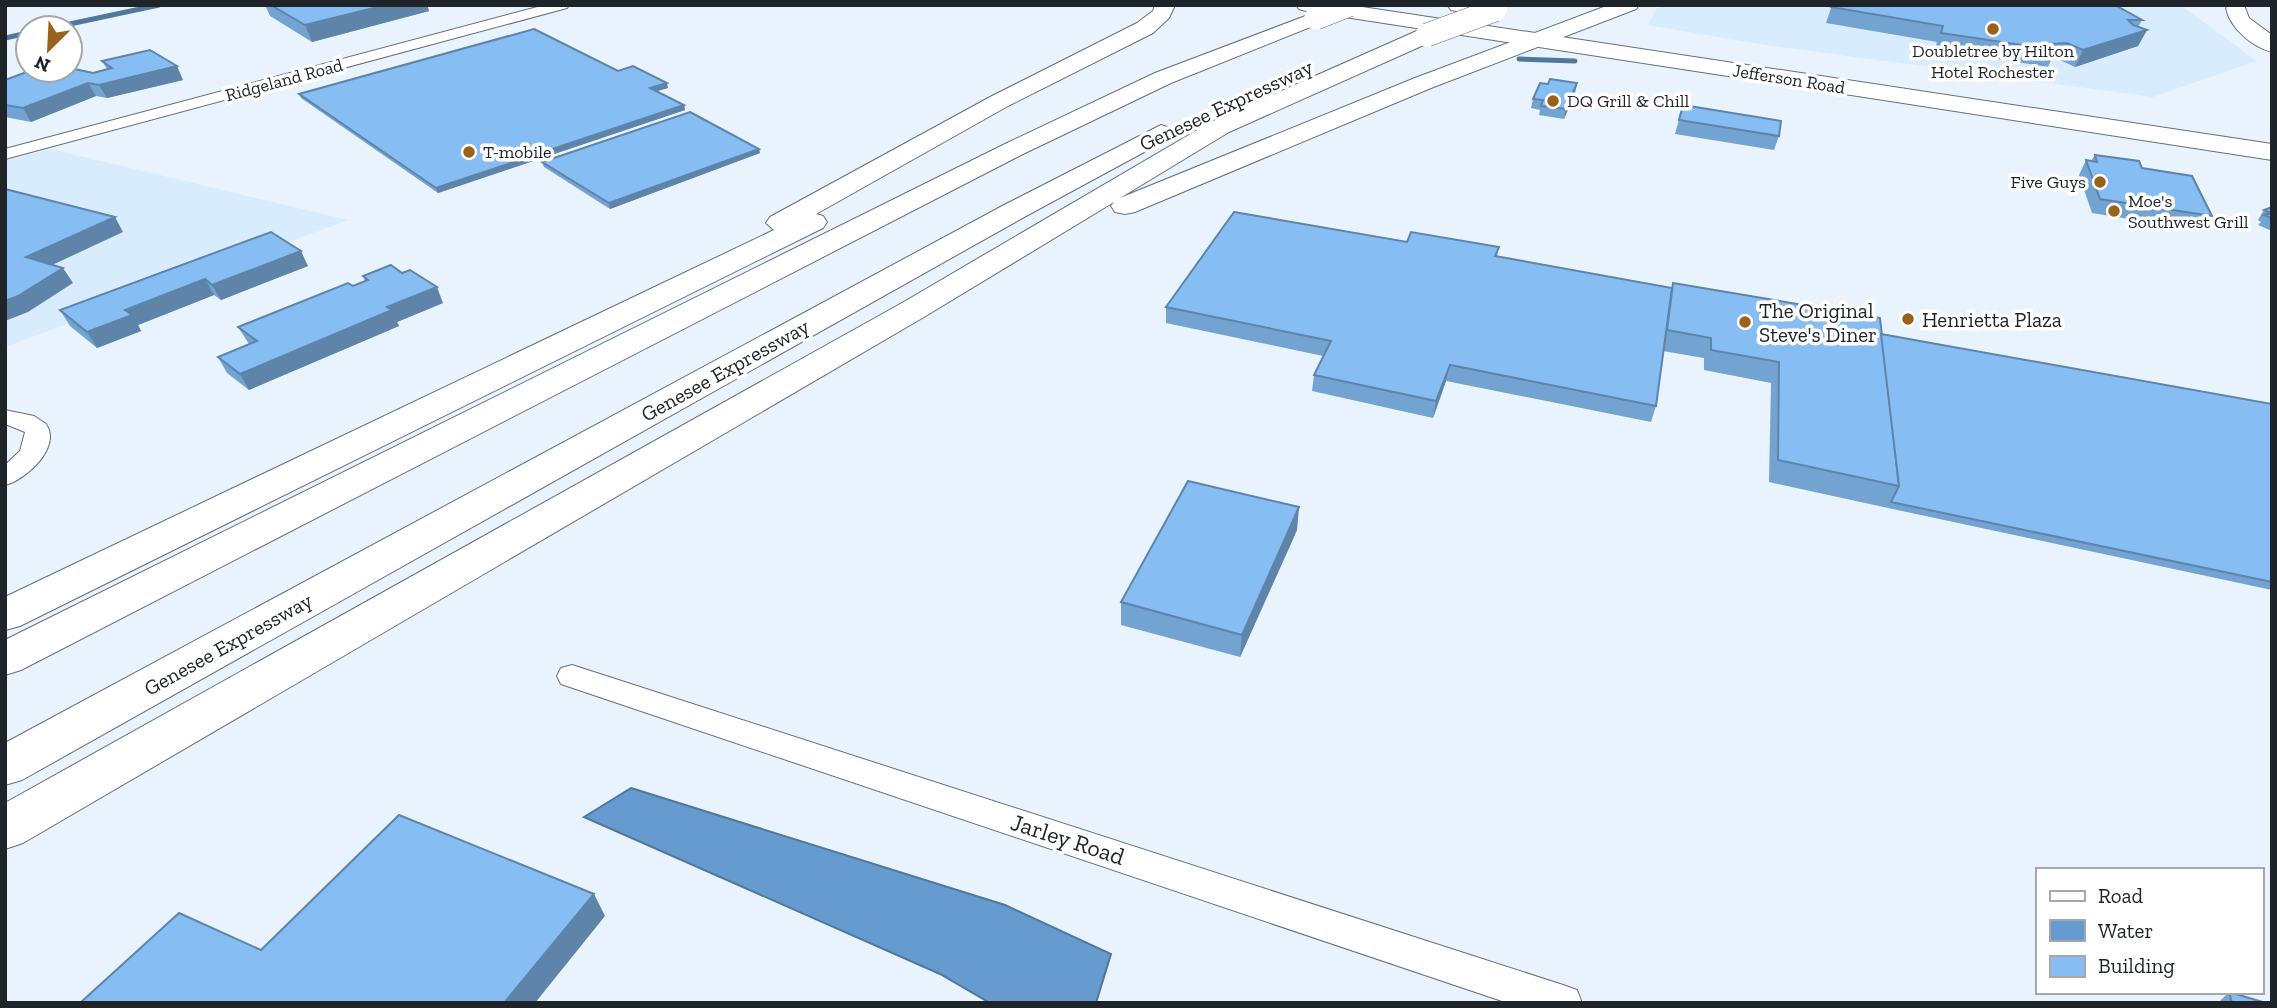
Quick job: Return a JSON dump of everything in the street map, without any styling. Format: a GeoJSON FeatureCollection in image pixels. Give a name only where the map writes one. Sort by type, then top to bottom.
{"type":"FeatureCollection","features":[{"type":"Feature","properties":{"kind":"main road"},"geometry":{"type":"LineString","coordinates":[[598,325],[1000,101],[1145,28],[1162,14],[1165,5]]}},
{"type":"Feature","properties":{"kind":"main road","name":"Genesee Expressway"},"geometry":{"type":"LineString","coordinates":[[5,659],[1014,149],[1299,10],[1349,5]]}},
{"type":"Feature","properties":{"kind":"main road","name":"Genesee Expressway"},"geometry":{"type":"LineString","coordinates":[[5,766],[1074,179],[1179,124],[1404,23],[1459,5]]}},
{"type":"Feature","properties":{"kind":"main road"},"geometry":{"type":"LineString","coordinates":[[2234,7],[2272,21]]}},
{"type":"Feature","properties":{"kind":"main road"},"geometry":{"type":"LineString","coordinates":[[2234,7],[2239,21],[2272,45]]}},
{"type":"Feature","properties":{"kind":"main road"},"geometry":{"type":"LineString","coordinates":[[5,828],[913,310],[1220,127],[1404,23],[1503,8]]}},
{"type":"Feature","properties":{"kind":"main road"},"geometry":{"type":"LineString","coordinates":[[913,310],[1135,201],[1547,35],[1620,9]]}},
{"type":"Feature","properties":{"kind":"main road"},"geometry":{"type":"LineString","coordinates":[[1620,9],[1604,24],[1628,47],[1860,80],[1876,79],[1885,75],[2272,131]]}},
{"type":"Feature","properties":{"kind":"main road"},"geometry":{"type":"LineString","coordinates":[[5,615],[598,325],[1145,64],[1299,10]]}},
{"type":"Feature","properties":{"kind":"main road","name":"Jefferson Road"},"geometry":{"type":"LineString","coordinates":[[1299,10],[1547,35],[2272,152]]}},
{"type":"Feature","properties":{"kind":"main road","name":"Jefferson Road"},"geometry":{"type":"LineString","coordinates":[[1404,23],[1547,35]]}},
{"type":"Feature","properties":{"kind":"street","name":"Ridgeland Road"},"geometry":{"type":"LineString","coordinates":[[5,154],[562,5]]}},
{"type":"Feature","properties":{"kind":"street"},"geometry":{"type":"LineString","coordinates":[[5,417],[25,421],[37,429],[38,442],[29,457],[5,477]]}},
{"type":"Feature","properties":{"kind":"street","name":"Jarley Road"},"geometry":{"type":"LineString","coordinates":[[572,676],[1563,1003]]}},
{"type":"Feature","properties":{"kind":"shaded area"},"geometry":{"type":"Polygon","coordinates":[[[1668,5],[2180,5],[2257,61],[2153,97],[1765,45],[1648,25],[1656,9],[1668,5]]]}},
{"type":"Feature","properties":{"kind":"shaded area"},"geometry":{"type":"Polygon","coordinates":[[[51,149],[348,220],[5,347],[5,161],[51,149]]]}},
{"type":"Feature","properties":{"kind":"water"},"geometry":{"type":"Polygon","coordinates":[[[631,788],[1005,905],[1111,954],[1096,1003],[990,1003],[940,974],[584,817],[631,788]]]}},
{"type":"Feature","properties":{"kind":"building"},"geometry":{"type":"Polygon","coordinates":[[[271,5],[386,5],[305,25],[271,5]]]}},
{"type":"Feature","properties":{"kind":"building"},"geometry":{"type":"Polygon","coordinates":[[[2115,5],[2142,20],[2128,20],[2147,30],[2083,50],[2067,43],[2048,44],[2056,50],[1941,33],[1943,26],[1831,7],[2115,5]]]}},
{"type":"Feature","properties":{"kind":"building","name":"T-mobile"},"geometry":{"type":"Polygon","coordinates":[[[534,29],[618,71],[633,66],[667,83],[650,88],[684,105],[436,188],[299,94],[534,29]]]}},
{"type":"Feature","properties":{"kind":"building"},"geometry":{"type":"Polygon","coordinates":[[[150,50],[177,66],[99,85],[88,83],[23,108],[5,105],[5,80],[14,77],[14,84],[84,84],[84,71],[93,73],[112,68],[102,61],[150,50]]]}},
{"type":"Feature","properties":{"kind":"building"},"geometry":{"type":"Polygon","coordinates":[[[1550,79],[1577,83],[1566,109],[1541,106],[1543,100],[1533,99],[1540,83],[1548,84],[1550,79]]]}},
{"type":"Feature","properties":{"kind":"building"},"geometry":{"type":"Polygon","coordinates":[[[1683,105],[1781,121],[1779,136],[1679,120],[1683,105]]]}},
{"type":"Feature","properties":{"kind":"building"},"geometry":{"type":"Polygon","coordinates":[[[690,112],[759,149],[609,203],[542,162],[690,112]]]}},
{"type":"Feature","properties":{"kind":"building"},"geometry":{"type":"Polygon","coordinates":[[[2095,155],[2139,161],[2142,168],[2192,176],[2212,216],[2100,199],[2086,160],[2097,162],[2095,155]]]}},
{"type":"Feature","properties":{"kind":"building"},"geometry":{"type":"Polygon","coordinates":[[[5,189],[115,217],[26,257],[63,268],[5,301],[5,189]]]}},
{"type":"Feature","properties":{"kind":"building"},"geometry":{"type":"Polygon","coordinates":[[[2272,207],[2272,218],[2264,215],[2271,213],[2264,210],[2272,207]]]}},
{"type":"Feature","properties":{"kind":"building"},"geometry":{"type":"Polygon","coordinates":[[[1234,212],[1407,242],[1411,232],[1499,247],[1495,256],[1672,288],[1656,406],[1450,365],[1436,401],[1314,375],[1331,341],[1166,307],[1234,212]]]}},
{"type":"Feature","properties":{"kind":"building"},"geometry":{"type":"Polygon","coordinates":[[[271,232],[301,251],[212,285],[205,279],[125,310],[132,315],[87,332],[60,310],[271,232]]]}},
{"type":"Feature","properties":{"kind":"building"},"geometry":{"type":"Polygon","coordinates":[[[391,265],[402,273],[410,270],[437,287],[387,307],[392,310],[240,374],[218,357],[257,341],[238,327],[348,283],[353,286],[368,280],[363,276],[391,265]]]}},
{"type":"Feature","properties":{"kind":"building"},"geometry":{"type":"Polygon","coordinates":[[[1673,283],[1880,318],[1899,486],[1778,460],[1779,362],[1711,350],[1711,338],[1667,330],[1673,283]]]}},
{"type":"Feature","properties":{"kind":"building"},"geometry":{"type":"Polygon","coordinates":[[[1881,334],[2272,404],[2272,582],[1891,502],[1899,486],[1881,334]]]}},
{"type":"Feature","properties":{"kind":"building"},"geometry":{"type":"Polygon","coordinates":[[[1188,481],[1299,507],[1242,635],[1121,602],[1188,481]]]}},
{"type":"Feature","properties":{"kind":"building"},"geometry":{"type":"Polygon","coordinates":[[[399,815],[594,894],[504,1003],[80,1003],[179,913],[261,950],[399,815]]]}},
{"type":"Feature","properties":{"kind":"building"},"geometry":{"type":"Polygon","coordinates":[[[2230,994],[2266,1003],[2232,1003],[2230,994]]]}},
{"type":"Feature","properties":{"kind":"waterway"},"geometry":{"type":"LineString","coordinates":[[84,21],[159,5]]}},
{"type":"Feature","properties":{"kind":"waterway"},"geometry":{"type":"LineString","coordinates":[[5,38],[14,36]]}},
{"type":"Feature","properties":{"kind":"waterway"},"geometry":{"type":"LineString","coordinates":[[1519,59],[1575,61]]}},
{"type":"Feature","properties":{"kind":"place","name":"Doubletree by Hilton Hotel Rochester"},"geometry":{"type":"Point","coordinates":[1993,29]}},
{"type":"Feature","properties":{"kind":"place","name":"DQ Grill & Chill"},"geometry":{"type":"Point","coordinates":[1553,101]}},
{"type":"Feature","properties":{"kind":"place","name":"T-mobile"},"geometry":{"type":"Point","coordinates":[469,152]}},
{"type":"Feature","properties":{"kind":"place","name":"Five Guys"},"geometry":{"type":"Point","coordinates":[2100,182]}},
{"type":"Feature","properties":{"kind":"place","name":"Moe's Southwest Grill"},"geometry":{"type":"Point","coordinates":[2114,211]}},
{"type":"Feature","properties":{"kind":"place","name":"Henrietta Plaza"},"geometry":{"type":"Point","coordinates":[1908,319]}},
{"type":"Feature","properties":{"kind":"place","name":"The Original Steve's Diner"},"geometry":{"type":"Point","coordinates":[1745,322]}}]}
